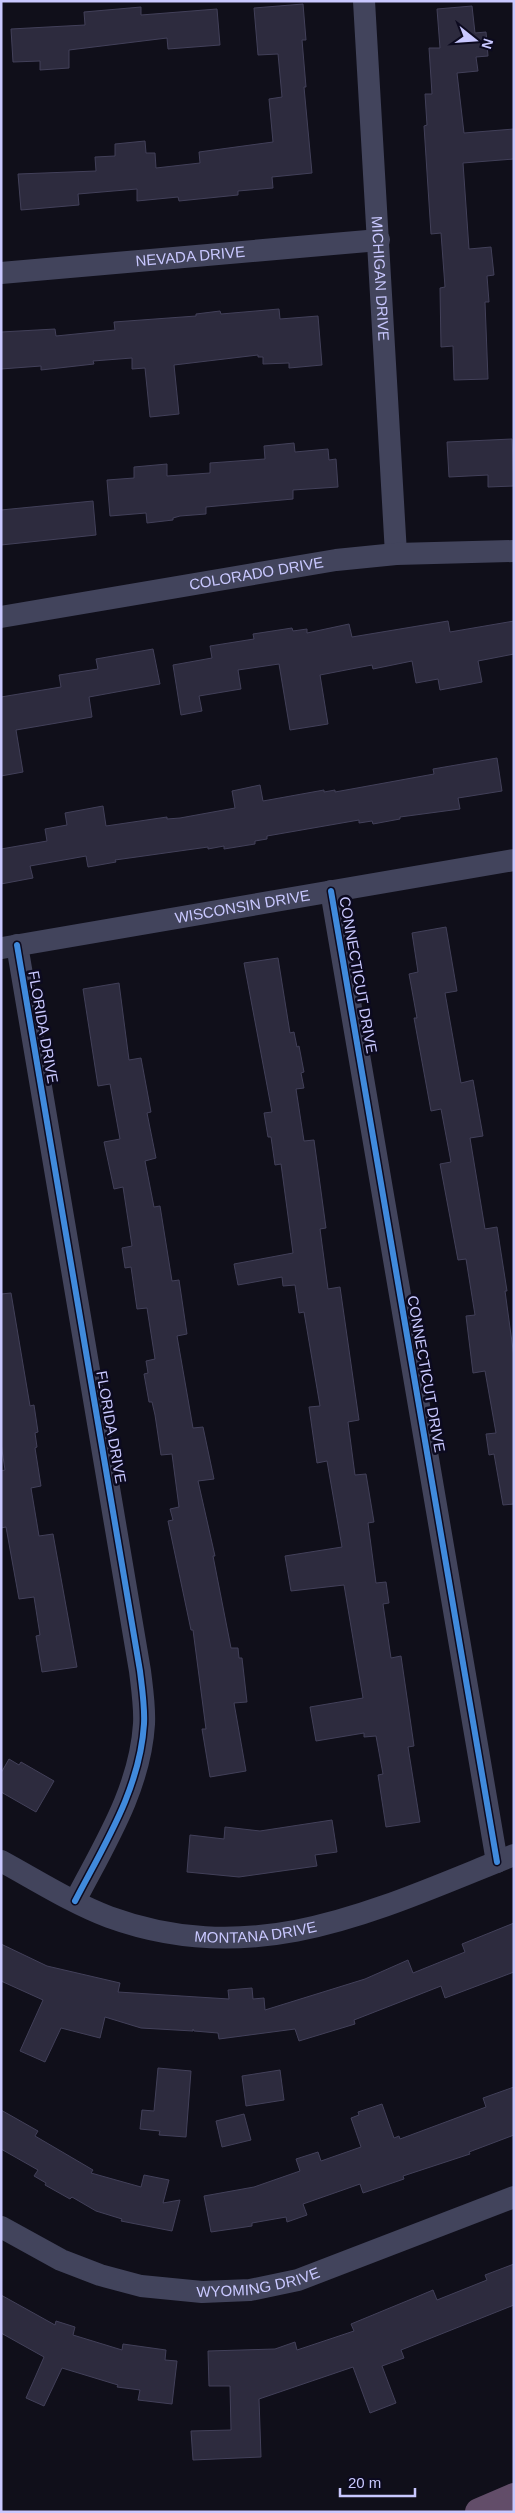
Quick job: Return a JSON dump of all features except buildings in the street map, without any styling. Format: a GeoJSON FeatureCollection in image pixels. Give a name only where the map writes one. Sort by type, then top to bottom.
{"type":"FeatureCollection","features":[{"type":"Feature","properties":{"kind":"highway"},"geometry":{"type":"LineString","coordinates":[[479,2512],[514,2497]]}},
{"type":"Feature","properties":{"kind":"street","name":"MICHIGAN DRIVE"},"geometry":{"type":"LineString","coordinates":[[364,1],[396,554]]}},
{"type":"Feature","properties":{"kind":"street","name":"NEVADA DRIVE"},"geometry":{"type":"LineString","coordinates":[[1,273],[379,240]]}},
{"type":"Feature","properties":{"kind":"street","name":"COLORADO DRIVE"},"geometry":{"type":"LineString","coordinates":[[1,617],[336,560],[396,554],[514,551]]}},
{"type":"Feature","properties":{"kind":"street","name":"WISCONSIN DRIVE"},"geometry":{"type":"LineString","coordinates":[[9,947],[514,860]]}},
{"type":"Feature","properties":{"kind":"street","name":"CONNECTICUT DRIVE"},"geometry":{"type":"LineString","coordinates":[[331,891],[505,1858]]}},
{"type":"Feature","properties":{"kind":"street","name":"FLORIDA DRIVE"},"geometry":{"type":"LineString","coordinates":[[9,947],[140,1671],[144,1724],[136,1773],[124,1804],[75,1901]]}},
{"type":"Feature","properties":{"kind":"street","name":"MONTANA DRIVE"},"geometry":{"type":"LineString","coordinates":[[1,1861],[75,1901],[107,1916],[140,1927],[177,1934],[240,1939],[298,1932],[333,1923],[421,1892],[505,1858]]}},
{"type":"Feature","properties":{"kind":"street","name":"WYOMING DRIVE"},"geometry":{"type":"LineString","coordinates":[[1,2227],[62,2260],[100,2275],[165,2290],[202,2292],[240,2290],[298,2280],[514,2197]]}},
{"type":"Feature","properties":{"kind":"cycle path"},"geometry":{"type":"LineString","coordinates":[[331,891],[497,1862]]}},
{"type":"Feature","properties":{"kind":"cycle path"},"geometry":{"type":"LineString","coordinates":[[17,945],[140,1671],[144,1704],[141,1748],[128,1794],[109,1838],[75,1901]]}}]}
